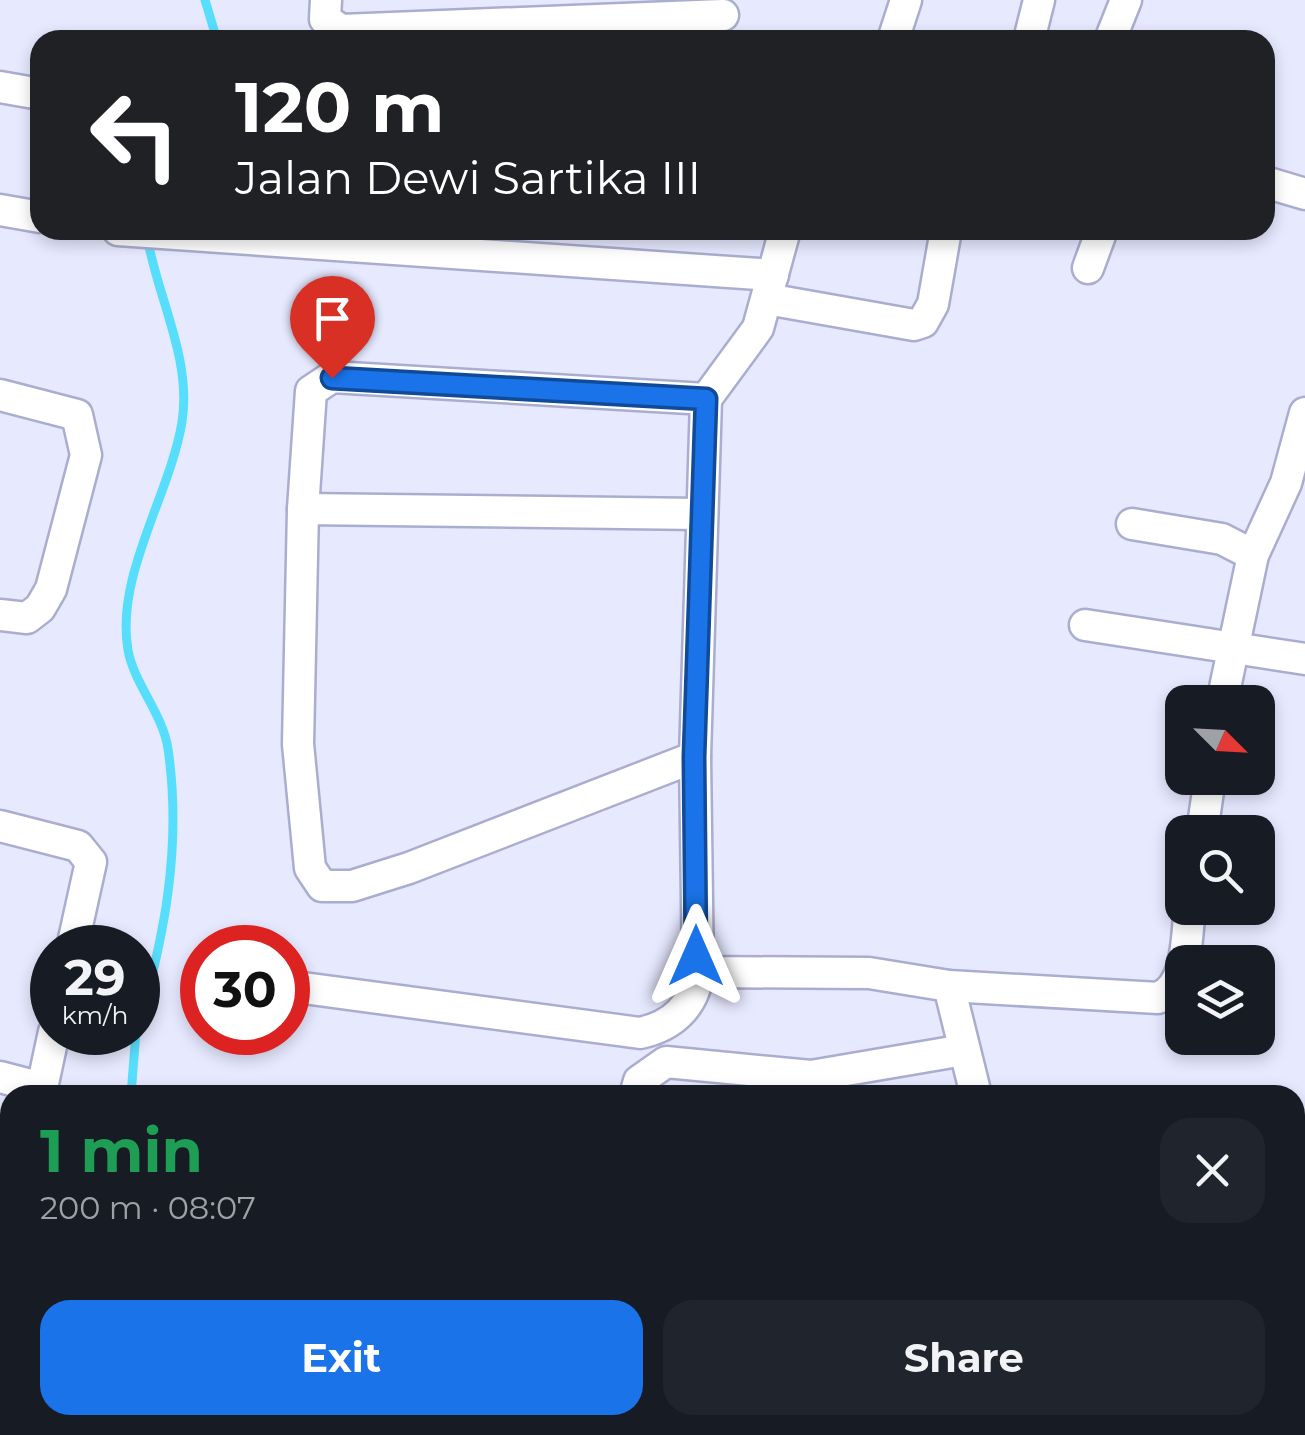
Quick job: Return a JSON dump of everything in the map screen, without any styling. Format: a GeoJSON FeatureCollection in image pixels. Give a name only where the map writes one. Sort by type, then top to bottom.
{"type":"FeatureCollection","features":[{"type":"Feature","properties":{"kind":"street"},"geometry":{"type":"LineString","coordinates":[[326,0],[325,19],[341,30],[723,18]]}},
{"type":"Feature","properties":{"kind":"street"},"geometry":{"type":"LineString","coordinates":[[896,30],[906,0]]}},
{"type":"Feature","properties":{"kind":"street"},"geometry":{"type":"LineString","coordinates":[[1032,30],[1039,0]]}},
{"type":"Feature","properties":{"kind":"street"},"geometry":{"type":"LineString","coordinates":[[1114,30],[1126,0]]}},
{"type":"Feature","properties":{"kind":"street"},"geometry":{"type":"LineString","coordinates":[[0,86],[30,92]]}},
{"type":"Feature","properties":{"kind":"street"},"geometry":{"type":"LineString","coordinates":[[1275,185],[1305,194]]}},
{"type":"Feature","properties":{"kind":"street"},"geometry":{"type":"LineString","coordinates":[[0,210],[30,215]]}},
{"type":"Feature","properties":{"kind":"street"},"geometry":{"type":"LineString","coordinates":[[236,240],[770,287],[914,325],[923,322],[933,304],[944,240]]}},
{"type":"Feature","properties":{"kind":"street"},"geometry":{"type":"LineString","coordinates":[[310,989],[640,1033],[654,1030],[682,1012],[696,991],[694,757],[706,399],[758,328],[783,240]]}},
{"type":"Feature","properties":{"kind":"street"},"geometry":{"type":"LineString","coordinates":[[1088,268],[1098,240]]}},
{"type":"Feature","properties":{"kind":"street"},"geometry":{"type":"LineString","coordinates":[[694,757],[409,868],[352,886],[322,886],[310,868],[298,744],[303,509],[311,391],[332,378],[706,399]]}},
{"type":"Feature","properties":{"kind":"street"},"geometry":{"type":"LineString","coordinates":[[0,395],[77,415],[86,455],[51,589],[40,608],[26,618],[0,614]]}},
{"type":"Feature","properties":{"kind":"street"},"geometry":{"type":"LineString","coordinates":[[1225,685],[1253,555],[1286,484],[1305,413]]}},
{"type":"Feature","properties":{"kind":"street"},"geometry":{"type":"LineString","coordinates":[[303,509],[700,514]]}},
{"type":"Feature","properties":{"kind":"street"},"geometry":{"type":"LineString","coordinates":[[1132,524],[1222,539],[1253,555]]}},
{"type":"Feature","properties":{"kind":"street"},"geometry":{"type":"LineString","coordinates":[[1085,624],[1305,659]]}},
{"type":"Feature","properties":{"kind":"street"},"geometry":{"type":"LineString","coordinates":[[0,826],[78,846],[87,852],[91,862],[77,925]]}},
{"type":"Feature","properties":{"kind":"street"},"geometry":{"type":"LineString","coordinates":[[698,972],[869,973],[948,986],[1165,997]]}},
{"type":"Feature","properties":{"kind":"street"},"geometry":{"type":"LineString","coordinates":[[948,986],[973,1085]]}},
{"type":"Feature","properties":{"kind":"street"},"geometry":{"type":"LineString","coordinates":[[638,1085],[666,1062],[811,1076],[964,1050]]}},
{"type":"Feature","properties":{"kind":"street"},"geometry":{"type":"LineString","coordinates":[[43,1085],[49,1055]]}},
{"type":"Feature","properties":{"kind":"waterway"},"geometry":{"type":"LineString","coordinates":[[205,0],[214,30]]}},
{"type":"Feature","properties":{"kind":"waterway"},"geometry":{"type":"LineString","coordinates":[[148,240],[178,351],[184,398],[176,450],[136,565],[126,622],[131,663],[165,736],[172,784],[172,855],[160,939]]}},
{"type":"Feature","properties":{"kind":"waterway"},"geometry":{"type":"LineString","coordinates":[[132,1085],[134,1055]]}},
{"type":"Feature","properties":{"kind":"route"},"geometry":{"type":"LineString","coordinates":[[332,378],[706,399],[694,757],[696,956]]}}]}
